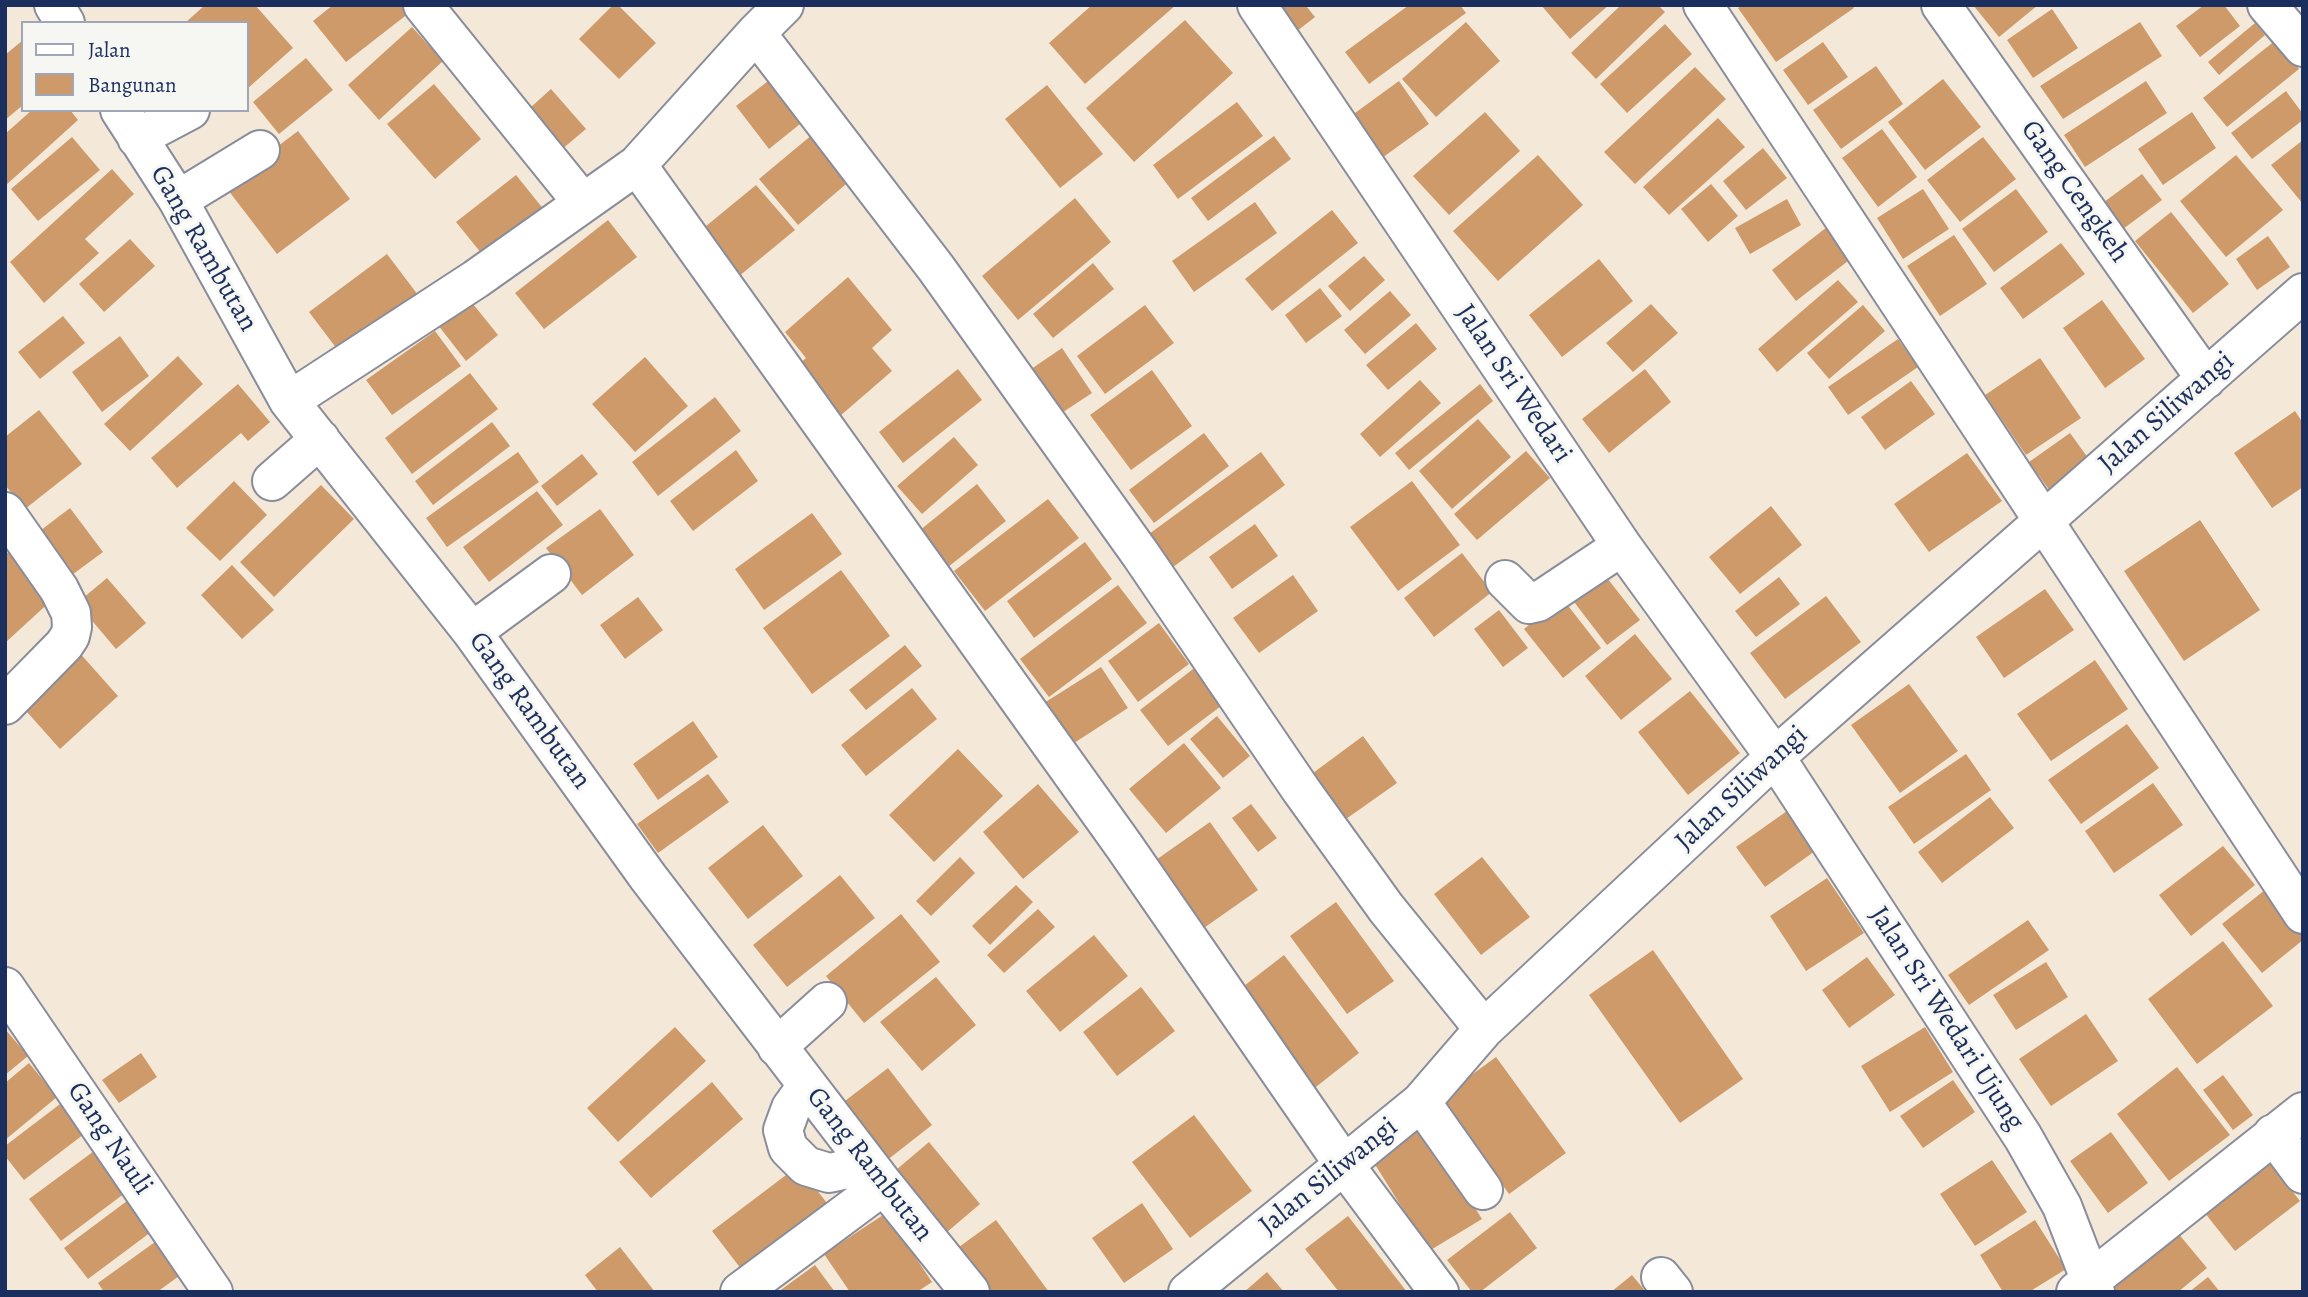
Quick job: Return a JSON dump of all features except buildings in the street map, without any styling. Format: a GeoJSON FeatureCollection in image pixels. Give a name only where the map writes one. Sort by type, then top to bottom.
{"type":"FeatureCollection","features":[{"type":"Feature","properties":{"kind":"street"},"geometry":{"type":"LineString","coordinates":[[54,5],[64,21]]}},
{"type":"Feature","properties":{"kind":"street"},"geometry":{"type":"LineString","coordinates":[[423,5],[583,203]]}},
{"type":"Feature","properties":{"kind":"street","name":"Jalan Sri Wedari"},"geometry":{"type":"LineString","coordinates":[[1257,5],[1622,546],[1775,757]]}},
{"type":"Feature","properties":{"kind":"street"},"geometry":{"type":"LineString","coordinates":[[1703,5],[2303,914]]}},
{"type":"Feature","properties":{"kind":"street","name":"Gang Cengkeh"},"geometry":{"type":"LineString","coordinates":[[1941,5],[2206,379]]}},
{"type":"Feature","properties":{"kind":"street"},"geometry":{"type":"LineString","coordinates":[[2267,5],[2303,47]]}},
{"type":"Feature","properties":{"kind":"street"},"geometry":{"type":"LineString","coordinates":[[289,401],[476,279],[637,165],[774,13],[936,268],[1141,555],[1301,790],[1386,908],[1484,1029]]}},
{"type":"Feature","properties":{"kind":"street"},"geometry":{"type":"LineString","coordinates":[[128,124],[181,112]]}},
{"type":"Feature","properties":{"kind":"street","name":"Gang Rambutan"},"geometry":{"type":"LineString","coordinates":[[128,124],[178,200],[289,401],[472,632],[648,877],[876,1175],[970,1292]]}},
{"type":"Feature","properties":{"kind":"street"},"geometry":{"type":"LineString","coordinates":[[178,200],[260,150]]}},
{"type":"Feature","properties":{"kind":"street"},"geometry":{"type":"LineString","coordinates":[[637,165],[1124,846],[1345,1166],[1440,1292]]}},
{"type":"Feature","properties":{"kind":"street","name":"Jalan Siliwangi"},"geometry":{"type":"LineString","coordinates":[[1188,1292],[1420,1102],[1484,1029],[1775,757],[2303,293]]}},
{"type":"Feature","properties":{"kind":"street"},"geometry":{"type":"LineString","coordinates":[[272,481],[320,439]]}},
{"type":"Feature","properties":{"kind":"street"},"geometry":{"type":"LineString","coordinates":[[5,512],[59,589],[71,613],[72,627],[64,645],[9,692]]}},
{"type":"Feature","properties":{"kind":"street"},"geometry":{"type":"LineString","coordinates":[[1504,580],[1529,604],[1538,602],[1622,546]]}},
{"type":"Feature","properties":{"kind":"street"},"geometry":{"type":"LineString","coordinates":[[472,632],[551,575]]}},
{"type":"Feature","properties":{"kind":"street","name":"Jalan Sri Wedari Ujung"},"geometry":{"type":"LineString","coordinates":[[1775,757],[2023,1137],[2062,1206],[2088,1288]]}},
{"type":"Feature","properties":{"kind":"street","name":"Gang Nauli"},"geometry":{"type":"LineString","coordinates":[[5,987],[213,1292]]}},
{"type":"Feature","properties":{"kind":"street"},"geometry":{"type":"LineString","coordinates":[[777,1047],[827,1002]]}},
{"type":"Feature","properties":{"kind":"street"},"geometry":{"type":"LineString","coordinates":[[807,1086],[791,1108],[783,1130],[788,1148],[806,1166],[829,1173],[876,1175]]}},
{"type":"Feature","properties":{"kind":"street"},"geometry":{"type":"LineString","coordinates":[[1420,1102],[1483,1191]]}},
{"type":"Feature","properties":{"kind":"street"},"geometry":{"type":"LineString","coordinates":[[2088,1288],[2288,1123],[2303,1174]]}},
{"type":"Feature","properties":{"kind":"street"},"geometry":{"type":"LineString","coordinates":[[740,1292],[876,1175]]}}]}
